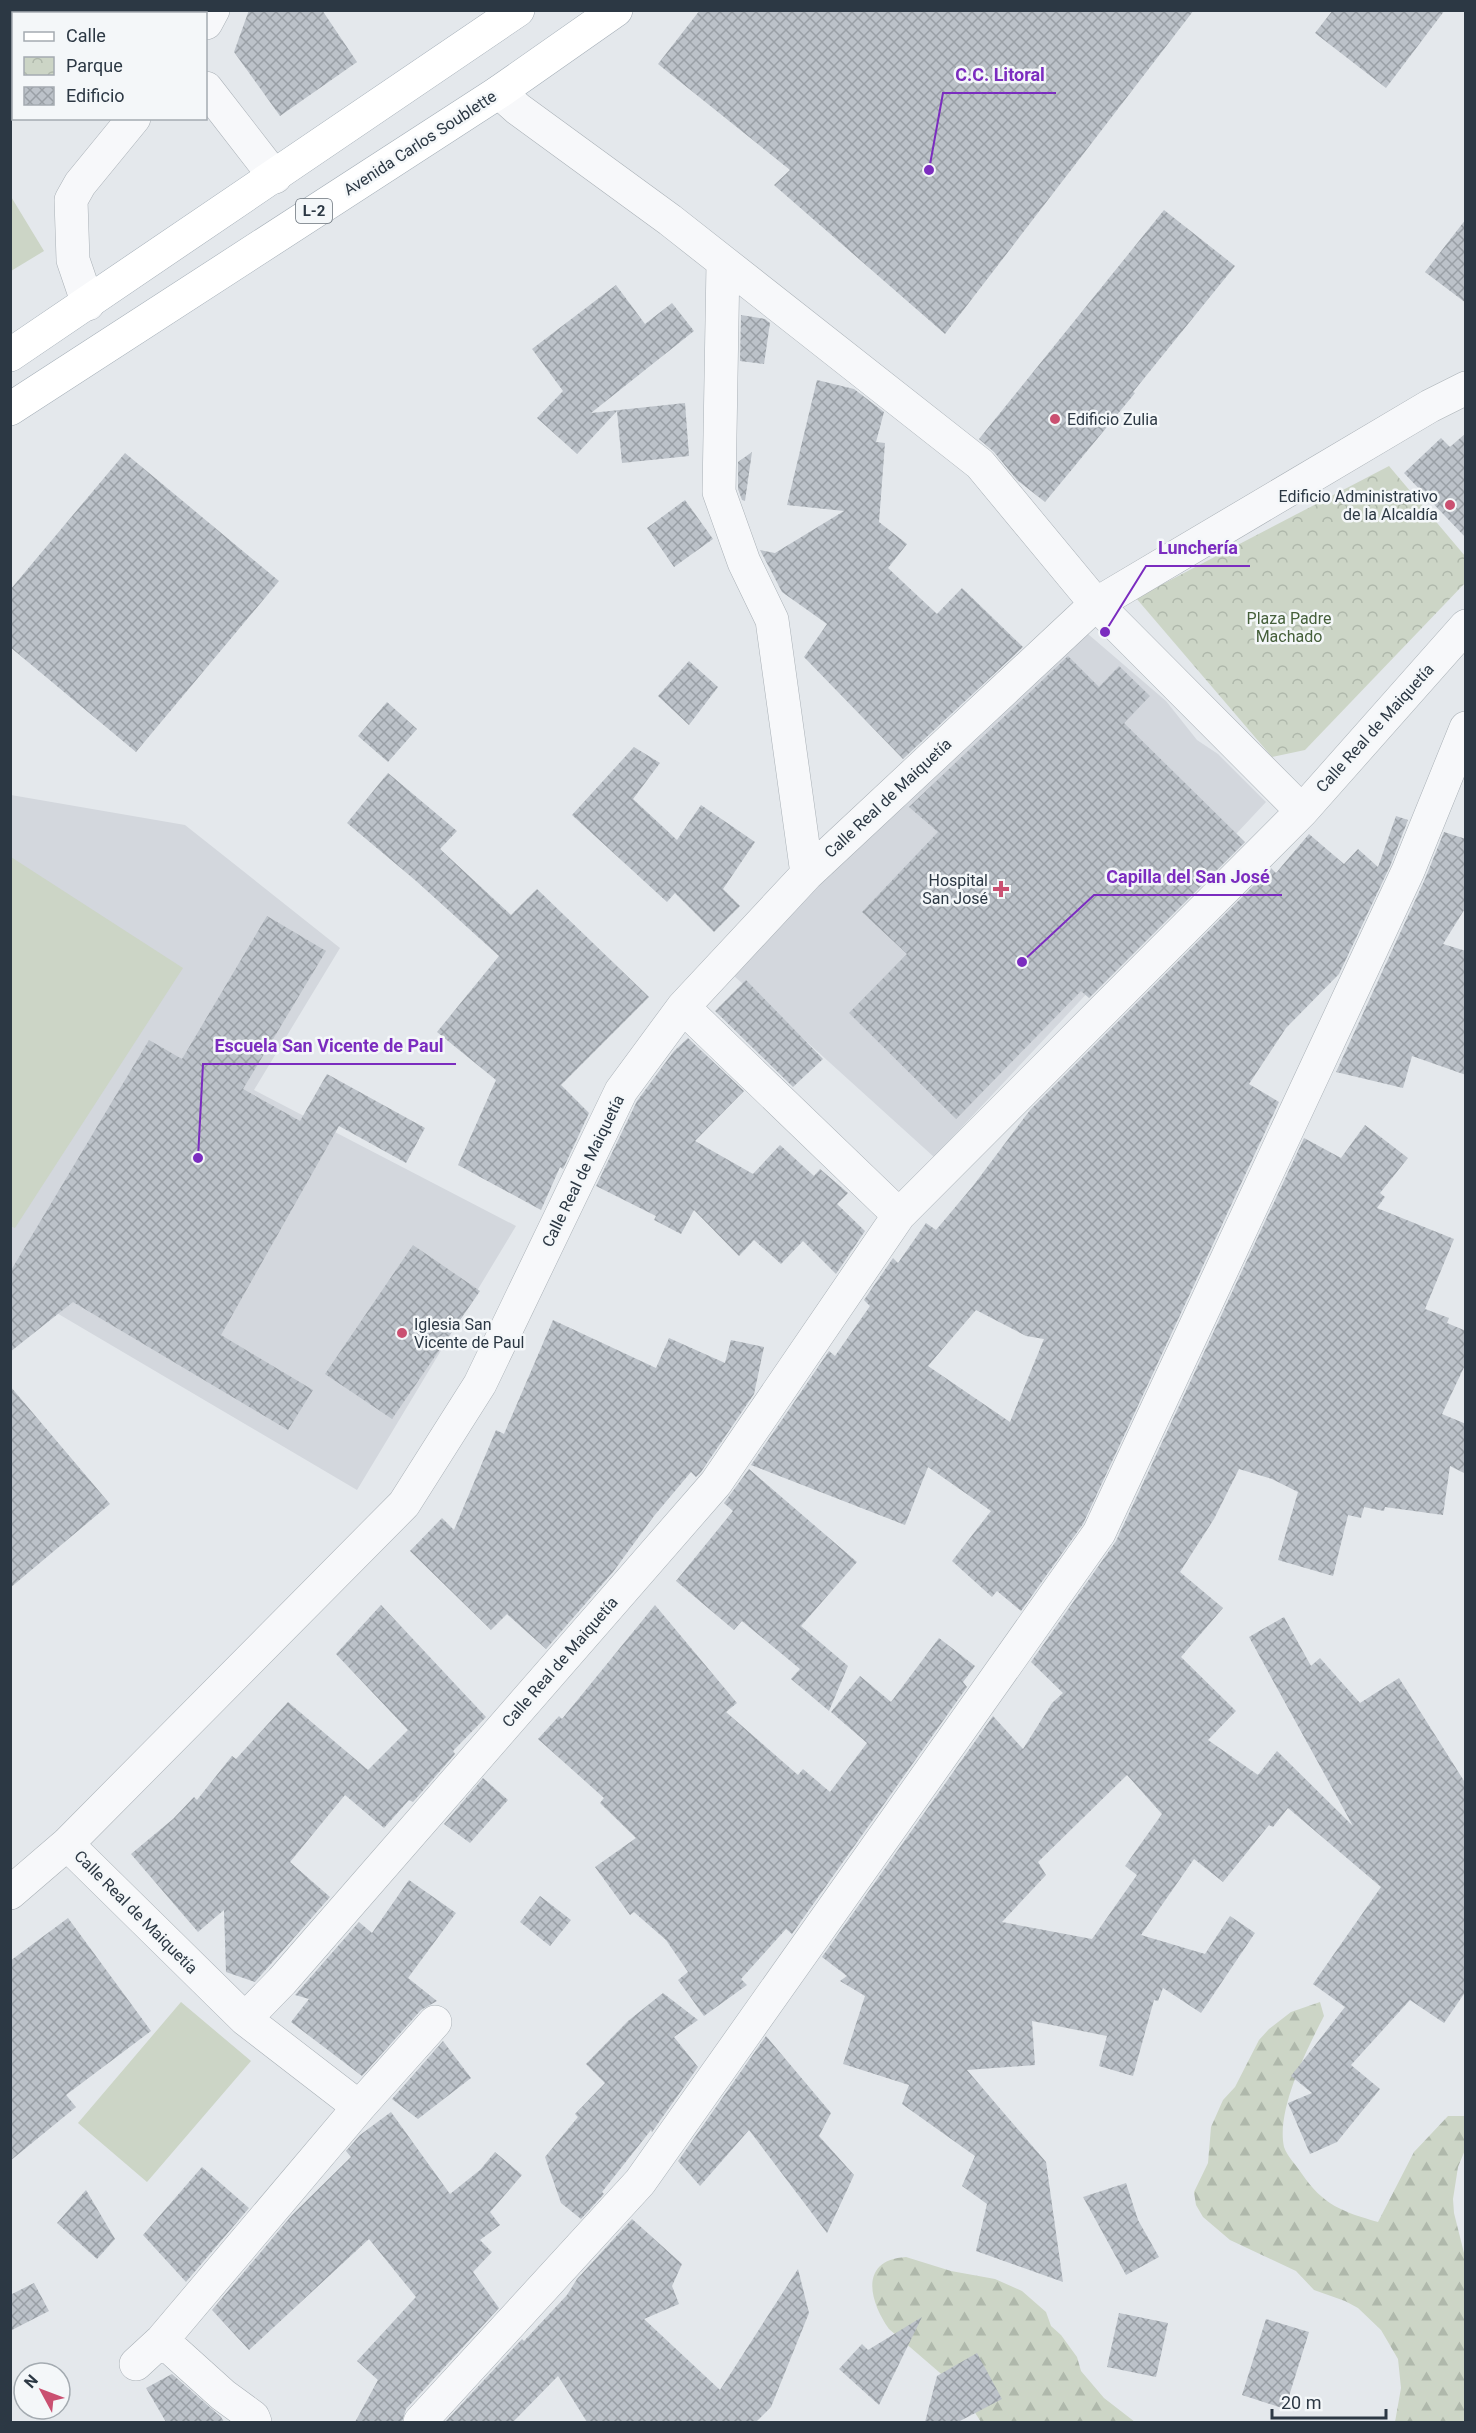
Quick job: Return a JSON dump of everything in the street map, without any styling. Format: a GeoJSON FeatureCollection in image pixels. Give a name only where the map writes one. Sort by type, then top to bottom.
{"type":"FeatureCollection","features":[{"type":"Feature","properties":{"kind":"main road"},"geometry":{"type":"LineString","coordinates":[[10,355],[518,10]]}},
{"type":"Feature","properties":{"kind":"main road","name":"Avenida Carlos Soublette"},"geometry":{"type":"LineString","coordinates":[[10,409],[499,92],[616,10]]}},
{"type":"Feature","properties":{"kind":"street"},"geometry":{"type":"LineString","coordinates":[[207,89],[275,177]]}},
{"type":"Feature","properties":{"kind":"street"},"geometry":{"type":"LineString","coordinates":[[499,92],[518,109],[670,220],[980,464],[1096,604],[1302,811]]}},
{"type":"Feature","properties":{"kind":"street"},"geometry":{"type":"LineString","coordinates":[[88,304],[73,260],[71,200],[80,184],[132,120]]}},
{"type":"Feature","properties":{"kind":"street"},"geometry":{"type":"LineString","coordinates":[[723,263],[719,492],[744,562],[772,621],[807,874]]}},
{"type":"Feature","properties":{"kind":"street","name":"Calle Real de Maiquetía"},"geometry":{"type":"LineString","coordinates":[[1466,388],[1430,406],[1096,604],[807,874],[683,1007],[621,1091],[480,1384],[404,1503],[67,1844],[245,2019],[290,1972],[716,1483],[899,1215],[1302,811],[1466,626]]}},
{"type":"Feature","properties":{"kind":"street"},"geometry":{"type":"LineString","coordinates":[[420,2422],[640,2182],[1099,1533],[1408,871],[1466,728]]}},
{"type":"Feature","properties":{"kind":"street"},"geometry":{"type":"LineString","coordinates":[[683,1007],[899,1215]]}},
{"type":"Feature","properties":{"kind":"street"},"geometry":{"type":"LineString","coordinates":[[10,1893],[67,1844]]}},
{"type":"Feature","properties":{"kind":"street"},"geometry":{"type":"LineString","coordinates":[[245,2019],[359,2107]]}},
{"type":"Feature","properties":{"kind":"street"},"geometry":{"type":"LineString","coordinates":[[135,2364],[162,2340],[359,2107],[435,2022]]}},
{"type":"Feature","properties":{"kind":"street"},"geometry":{"type":"LineString","coordinates":[[162,2340],[223,2395],[253,2417],[255,2422]]}},
{"type":"Feature","properties":{"kind":"shaded area","name":"Hospital San José"},"geometry":{"type":"Polygon","coordinates":[[[1081,628],[1166,701],[1197,740],[1218,754],[1266,802],[934,1157],[733,975],[909,793],[1081,628]]]}},
{"type":"Feature","properties":{"kind":"shaded area"},"geometry":{"type":"Polygon","coordinates":[[[11,795],[185,825],[340,948],[254,1090],[516,1226],[357,1490],[11,1286],[11,795]]]}},
{"type":"Feature","properties":{"kind":"green space"},"geometry":{"type":"Polygon","coordinates":[[[10,195],[44,251],[11,271],[10,271],[10,195]]]}},
{"type":"Feature","properties":{"kind":"green space","name":"Plaza Padre Machado"},"geometry":{"type":"Polygon","coordinates":[[[1389,466],[1465,556],[1465,583],[1305,750],[1272,757],[1136,598],[1389,466]]]}},
{"type":"Feature","properties":{"kind":"green space"},"geometry":{"type":"Polygon","coordinates":[[[11,857],[183,968],[15,1228],[10,1226],[11,857]]]}},
{"type":"Feature","properties":{"kind":"green space"},"geometry":{"type":"Polygon","coordinates":[[[181,2002],[251,2061],[147,2182],[78,2123],[181,2002]]]}},
{"type":"Feature","properties":{"kind":"green space"},"geometry":{"type":"Polygon","coordinates":[[[1320,2002],[1324,2016],[1295,2080],[1284,2116],[1283,2132],[1287,2154],[1310,2185],[1326,2200],[1344,2211],[1378,2222],[1414,2152],[1448,2116],[1465,2116],[1465,2150],[1458,2167],[1453,2199],[1454,2213],[1465,2257],[1465,2422],[1395,2422],[1401,2388],[1398,2359],[1381,2330],[1358,2308],[1314,2290],[1296,2271],[1230,2240],[1203,2217],[1196,2205],[1194,2192],[1208,2163],[1211,2127],[1223,2100],[1235,2087],[1259,2040],[1291,2012],[1320,2002]]]}},
{"type":"Feature","properties":{"kind":"green space"},"geometry":{"type":"Polygon","coordinates":[[[906,2257],[951,2271],[995,2279],[1022,2291],[1046,2312],[1051,2326],[1061,2335],[1077,2357],[1081,2371],[1104,2398],[1135,2422],[981,2422],[961,2391],[889,2329],[882,2318],[873,2295],[872,2284],[875,2274],[881,2266],[891,2260],[906,2257]]]}},
{"type":"Feature","properties":{"kind":"building"},"geometry":{"type":"Polygon","coordinates":[[[249,10],[322,10],[357,62],[280,116],[234,52],[249,10]]]}},
{"type":"Feature","properties":{"kind":"building"},"geometry":{"type":"Polygon","coordinates":[[[700,10],[1194,10],[945,334],[774,185],[790,170],[658,64],[700,10]]]}},
{"type":"Feature","properties":{"kind":"building"},"geometry":{"type":"Polygon","coordinates":[[[1333,10],[1445,10],[1386,88],[1315,33],[1333,10]]]}},
{"type":"Feature","properties":{"kind":"building"},"geometry":{"type":"Polygon","coordinates":[[[1164,210],[1235,266],[1045,502],[1017,480],[994,452],[979,439],[1164,210]]]}},
{"type":"Feature","properties":{"kind":"building"},"geometry":{"type":"Polygon","coordinates":[[[1466,219],[1466,303],[1425,272],[1466,219]]]}},
{"type":"Feature","properties":{"kind":"building"},"geometry":{"type":"Polygon","coordinates":[[[616,285],[645,324],[672,303],[694,331],[591,413],[685,403],[689,456],[622,463],[617,411],[577,454],[537,418],[563,391],[532,349],[616,285]]]}},
{"type":"Feature","properties":{"kind":"building"},"geometry":{"type":"Polygon","coordinates":[[[741,315],[765,319],[770,323],[764,364],[740,361],[741,315]]]}},
{"type":"Feature","properties":{"kind":"building"},"geometry":{"type":"Polygon","coordinates":[[[817,380],[854,389],[884,412],[876,442],[885,443],[879,522],[907,544],[888,568],[937,614],[962,588],[1023,647],[903,759],[804,657],[827,624],[782,592],[760,550],[775,553],[844,511],[787,505],[817,380]]]}},
{"type":"Feature","properties":{"kind":"building","name":"Edificio Administrativo de la Alcaldía"},"geometry":{"type":"Polygon","coordinates":[[[1466,433],[1466,538],[1404,473],[1441,438],[1450,447],[1466,433]]]}},
{"type":"Feature","properties":{"kind":"building"},"geometry":{"type":"Polygon","coordinates":[[[752,452],[745,501],[742,500],[738,489],[738,462],[752,452]]]}},
{"type":"Feature","properties":{"kind":"building"},"geometry":{"type":"Polygon","coordinates":[[[125,453],[279,581],[136,752],[10,647],[10,590],[125,453]]]}},
{"type":"Feature","properties":{"kind":"building"},"geometry":{"type":"Polygon","coordinates":[[[685,500],[713,539],[674,567],[647,528],[685,500]]]}},
{"type":"Feature","properties":{"kind":"building","name":"Hospital San José"},"geometry":{"type":"Polygon","coordinates":[[[1068,656],[1099,687],[1119,666],[1150,696],[1124,723],[1245,842],[1089,998],[1081,991],[956,1119],[849,1013],[907,954],[862,912],[938,832],[909,807],[1068,656]]]}},
{"type":"Feature","properties":{"kind":"building"},"geometry":{"type":"Polygon","coordinates":[[[689,661],[718,687],[689,725],[658,696],[689,661]]]}},
{"type":"Feature","properties":{"kind":"building"},"geometry":{"type":"Polygon","coordinates":[[[387,702],[417,729],[388,762],[358,736],[387,702]]]}},
{"type":"Feature","properties":{"kind":"building"},"geometry":{"type":"Polygon","coordinates":[[[634,747],[660,763],[633,799],[677,840],[701,805],[755,842],[723,889],[740,906],[714,932],[675,893],[667,902],[572,815],[634,747]]]}},
{"type":"Feature","properties":{"kind":"building"},"geometry":{"type":"Polygon","coordinates":[[[388,773],[457,831],[440,849],[511,915],[537,889],[649,997],[561,1085],[589,1113],[563,1169],[560,1167],[541,1210],[458,1165],[496,1080],[437,1032],[499,956],[415,880],[347,823],[388,773]]]}},
{"type":"Feature","properties":{"kind":"building"},"geometry":{"type":"Polygon","coordinates":[[[1396,816],[1408,820],[1391,864],[1339,974],[1286,1028],[1249,1084],[1279,1102],[1083,1524],[1021,1611],[997,1591],[992,1597],[952,1561],[991,1511],[928,1467],[905,1525],[751,1465],[829,1351],[835,1356],[870,1306],[864,1300],[893,1258],[898,1263],[926,1223],[936,1230],[973,1186],[1030,1110],[1271,868],[1276,873],[1309,834],[1344,864],[1358,849],[1378,867],[1396,816]],[[976,1310],[928,1366],[1010,1422],[1044,1339],[1026,1336],[976,1310]]]}},
{"type":"Feature","properties":{"kind":"building"},"geometry":{"type":"Polygon","coordinates":[[[1444,832],[1466,839],[1466,907],[1443,944],[1466,951],[1466,1075],[1412,1056],[1403,1088],[1336,1072],[1425,879],[1444,832]]]}},
{"type":"Feature","properties":{"kind":"building"},"geometry":{"type":"Polygon","coordinates":[[[267,916],[326,951],[243,1089],[300,1121],[327,1074],[425,1128],[406,1163],[339,1126],[221,1335],[313,1390],[288,1430],[73,1302],[10,1352],[10,1272],[149,1040],[182,1059],[267,916]]]}},
{"type":"Feature","properties":{"kind":"building"},"geometry":{"type":"Polygon","coordinates":[[[746,980],[823,1059],[793,1087],[715,1011],[746,980]]]}},
{"type":"Feature","properties":{"kind":"building"},"geometry":{"type":"Polygon","coordinates":[[[688,1038],[744,1091],[695,1141],[753,1174],[780,1145],[814,1176],[820,1169],[848,1193],[837,1204],[865,1231],[836,1274],[803,1241],[781,1264],[754,1240],[739,1256],[694,1210],[681,1234],[654,1220],[656,1216],[596,1186],[637,1101],[674,1051],[688,1038]]]}},
{"type":"Feature","properties":{"kind":"building"},"geometry":{"type":"Polygon","coordinates":[[[1365,1125],[1408,1158],[1380,1193],[1385,1197],[1377,1208],[1454,1239],[1425,1309],[1449,1318],[1447,1323],[1466,1331],[1466,1363],[1442,1414],[1466,1424],[1466,1474],[1450,1466],[1443,1515],[1385,1507],[1384,1511],[1364,1507],[1361,1518],[1348,1515],[1333,1576],[1278,1560],[1298,1492],[1272,1479],[1239,1469],[1214,1519],[1180,1572],[1223,1608],[1181,1657],[1236,1711],[1208,1740],[1258,1775],[1277,1751],[1353,1826],[1249,1637],[1284,1617],[1311,1666],[1320,1658],[1360,1703],[1399,1678],[1466,1784],[1466,1991],[1444,2023],[1410,2000],[1351,2065],[1380,2089],[1337,2142],[1310,2154],[1288,2103],[1312,2093],[1291,2076],[1345,2007],[1313,1984],[1381,1887],[1288,1808],[1273,1827],[1269,1825],[1223,1882],[1194,1859],[1141,1935],[1205,1954],[1230,1916],[1255,1933],[1201,2013],[1163,1988],[1158,2001],[1154,2000],[1133,2076],[1099,2066],[1107,2036],[1032,2021],[1035,2065],[967,2070],[1046,2162],[1063,2282],[976,2251],[987,2204],[962,2186],[975,2156],[902,2104],[909,2085],[843,2064],[865,1996],[840,1981],[847,1976],[822,1957],[993,1716],[1023,1749],[1052,1703],[1063,1693],[1031,1662],[1116,1541],[1304,1138],[1341,1158],[1365,1125]],[[1127,1775],[1038,1862],[1046,1875],[1002,1922],[1092,1939],[1137,1875],[1125,1866],[1162,1814],[1127,1775]]]}},
{"type":"Feature","properties":{"kind":"building","name":"Iglesia San Vicente de Paul"},"geometry":{"type":"Polygon","coordinates":[[[413,1245],[480,1291],[392,1419],[325,1374],[413,1245]]]}},
{"type":"Feature","properties":{"kind":"building"},"geometry":{"type":"Polygon","coordinates":[[[553,1320],[656,1368],[669,1338],[725,1363],[731,1340],[764,1347],[754,1394],[701,1472],[696,1477],[691,1472],[654,1516],[613,1572],[546,1649],[507,1614],[491,1630],[410,1551],[442,1518],[454,1530],[496,1430],[504,1434],[553,1320]]]}},
{"type":"Feature","properties":{"kind":"building"},"geometry":{"type":"Polygon","coordinates":[[[10,1386],[110,1504],[10,1588],[10,1386]]]}},
{"type":"Feature","properties":{"kind":"building"},"geometry":{"type":"Polygon","coordinates":[[[749,1469],[857,1562],[801,1626],[848,1666],[829,1711],[791,1679],[800,1669],[742,1621],[734,1630],[676,1581],[733,1511],[724,1503],[749,1469]]]}},
{"type":"Feature","properties":{"kind":"building"},"geometry":{"type":"Polygon","coordinates":[[[381,1605],[486,1717],[453,1751],[455,1754],[413,1802],[409,1800],[384,1828],[345,1795],[290,1862],[330,1897],[255,1982],[226,1972],[224,1910],[198,1932],[131,1854],[173,1819],[194,1797],[197,1800],[232,1756],[236,1759],[288,1702],[368,1770],[408,1730],[336,1654],[381,1605]]]}},
{"type":"Feature","properties":{"kind":"building"},"geometry":{"type":"Polygon","coordinates":[[[655,1605],[737,1703],[726,1712],[798,1775],[803,1769],[830,1792],[867,1743],[831,1712],[860,1676],[891,1702],[939,1638],[975,1666],[963,1682],[967,1687],[792,1934],[786,1929],[741,1979],[747,1985],[704,2016],[678,1980],[688,1972],[666,1940],[634,1912],[630,1915],[595,1867],[636,1838],[600,1803],[604,1798],[538,1739],[559,1716],[562,1719],[655,1605]]]}},
{"type":"Feature","properties":{"kind":"building"},"geometry":{"type":"Polygon","coordinates":[[[483,1778],[508,1800],[470,1843],[444,1824],[483,1778]]]}},
{"type":"Feature","properties":{"kind":"building"},"geometry":{"type":"Polygon","coordinates":[[[409,1880],[456,1913],[408,1978],[437,2001],[421,2010],[362,2076],[291,2022],[309,1999],[295,1995],[359,1922],[372,1933],[409,1880]]]}},
{"type":"Feature","properties":{"kind":"building"},"geometry":{"type":"Polygon","coordinates":[[[540,1896],[571,1920],[550,1946],[520,1922],[540,1896]]]}},
{"type":"Feature","properties":{"kind":"building"},"geometry":{"type":"Polygon","coordinates":[[[68,1918],[151,2031],[66,2095],[76,2107],[10,2161],[10,1961],[68,1918]]]}},
{"type":"Feature","properties":{"kind":"building"},"geometry":{"type":"Polygon","coordinates":[[[663,1993],[698,2020],[674,2037],[698,2067],[652,2132],[651,2130],[602,2192],[604,2194],[581,2219],[561,2203],[545,2157],[578,2117],[575,2114],[605,2083],[586,2064],[628,2021],[663,1993]]]}},
{"type":"Feature","properties":{"kind":"building"},"geometry":{"type":"Polygon","coordinates":[[[766,2036],[831,2113],[819,2136],[854,2175],[827,2233],[749,2130],[700,2186],[678,2161],[766,2036]]]}},
{"type":"Feature","properties":{"kind":"building"},"geometry":{"type":"Polygon","coordinates":[[[443,2041],[471,2078],[418,2119],[392,2099],[443,2041]]]}},
{"type":"Feature","properties":{"kind":"building"},"geometry":{"type":"Polygon","coordinates":[[[391,2112],[450,2194],[480,2170],[495,2152],[522,2175],[490,2212],[500,2225],[480,2240],[492,2252],[473,2272],[499,2308],[406,2409],[402,2422],[355,2422],[378,2380],[357,2361],[416,2297],[369,2239],[249,2350],[212,2310],[292,2215],[351,2157],[346,2151],[360,2135],[391,2112]]]}},
{"type":"Feature","properties":{"kind":"building"},"geometry":{"type":"Polygon","coordinates":[[[202,2167],[249,2208],[186,2282],[143,2235],[202,2167]]]}},
{"type":"Feature","properties":{"kind":"building"},"geometry":{"type":"Polygon","coordinates":[[[1126,2183],[1138,2220],[1159,2257],[1126,2275],[1083,2197],[1126,2183]]]}},
{"type":"Feature","properties":{"kind":"building"},"geometry":{"type":"Polygon","coordinates":[[[86,2190],[115,2239],[97,2259],[57,2223],[86,2190]]]}},
{"type":"Feature","properties":{"kind":"building"},"geometry":{"type":"Polygon","coordinates":[[[632,2219],[682,2264],[672,2286],[679,2304],[644,2319],[720,2390],[798,2269],[809,2313],[771,2407],[756,2422],[587,2422],[558,2376],[513,2422],[445,2422],[522,2339],[524,2341],[567,2295],[577,2279],[632,2219]]]}},
{"type":"Feature","properties":{"kind":"building"},"geometry":{"type":"Polygon","coordinates":[[[34,2283],[49,2311],[10,2331],[10,2295],[34,2283]]]}},
{"type":"Feature","properties":{"kind":"building"},"geometry":{"type":"Polygon","coordinates":[[[1119,2313],[1168,2323],[1156,2377],[1107,2367],[1119,2313]]]}},
{"type":"Feature","properties":{"kind":"building"},"geometry":{"type":"Polygon","coordinates":[[[922,2317],[879,2405],[839,2369],[862,2344],[868,2350],[922,2317]]]}},
{"type":"Feature","properties":{"kind":"building"},"geometry":{"type":"Polygon","coordinates":[[[1266,2319],[1309,2332],[1285,2409],[1242,2395],[1266,2319]]]}},
{"type":"Feature","properties":{"kind":"building"},"geometry":{"type":"Polygon","coordinates":[[[977,2353],[1002,2399],[958,2422],[925,2422],[937,2376],[977,2353]]]}},
{"type":"Feature","properties":{"kind":"building"},"geometry":{"type":"Polygon","coordinates":[[[172,2374],[224,2422],[166,2422],[146,2388],[172,2374]]]}},
{"type":"Feature","properties":{"kind":"place","name":"C.C. Litoral"},"geometry":{"type":"Point","coordinates":[929,170]}},
{"type":"Feature","properties":{"kind":"place","name":"Edificio Zulia"},"geometry":{"type":"Point","coordinates":[1055,419]}},
{"type":"Feature","properties":{"kind":"place","name":"Edificio Administrativo de la Alcaldía"},"geometry":{"type":"Point","coordinates":[1450,505]}},
{"type":"Feature","properties":{"kind":"place","name":"Lunchería"},"geometry":{"type":"Point","coordinates":[1105,632]}},
{"type":"Feature","properties":{"kind":"place","name":"Hospital San José"},"geometry":{"type":"Point","coordinates":[1001,889]}},
{"type":"Feature","properties":{"kind":"place","name":"Capilla del San José"},"geometry":{"type":"Point","coordinates":[1022,962]}},
{"type":"Feature","properties":{"kind":"place","name":"Escuela San Vicente de Paul"},"geometry":{"type":"Point","coordinates":[198,1158]}},
{"type":"Feature","properties":{"kind":"place","name":"Iglesia San Vicente de Paul"},"geometry":{"type":"Point","coordinates":[402,1333]}}]}
